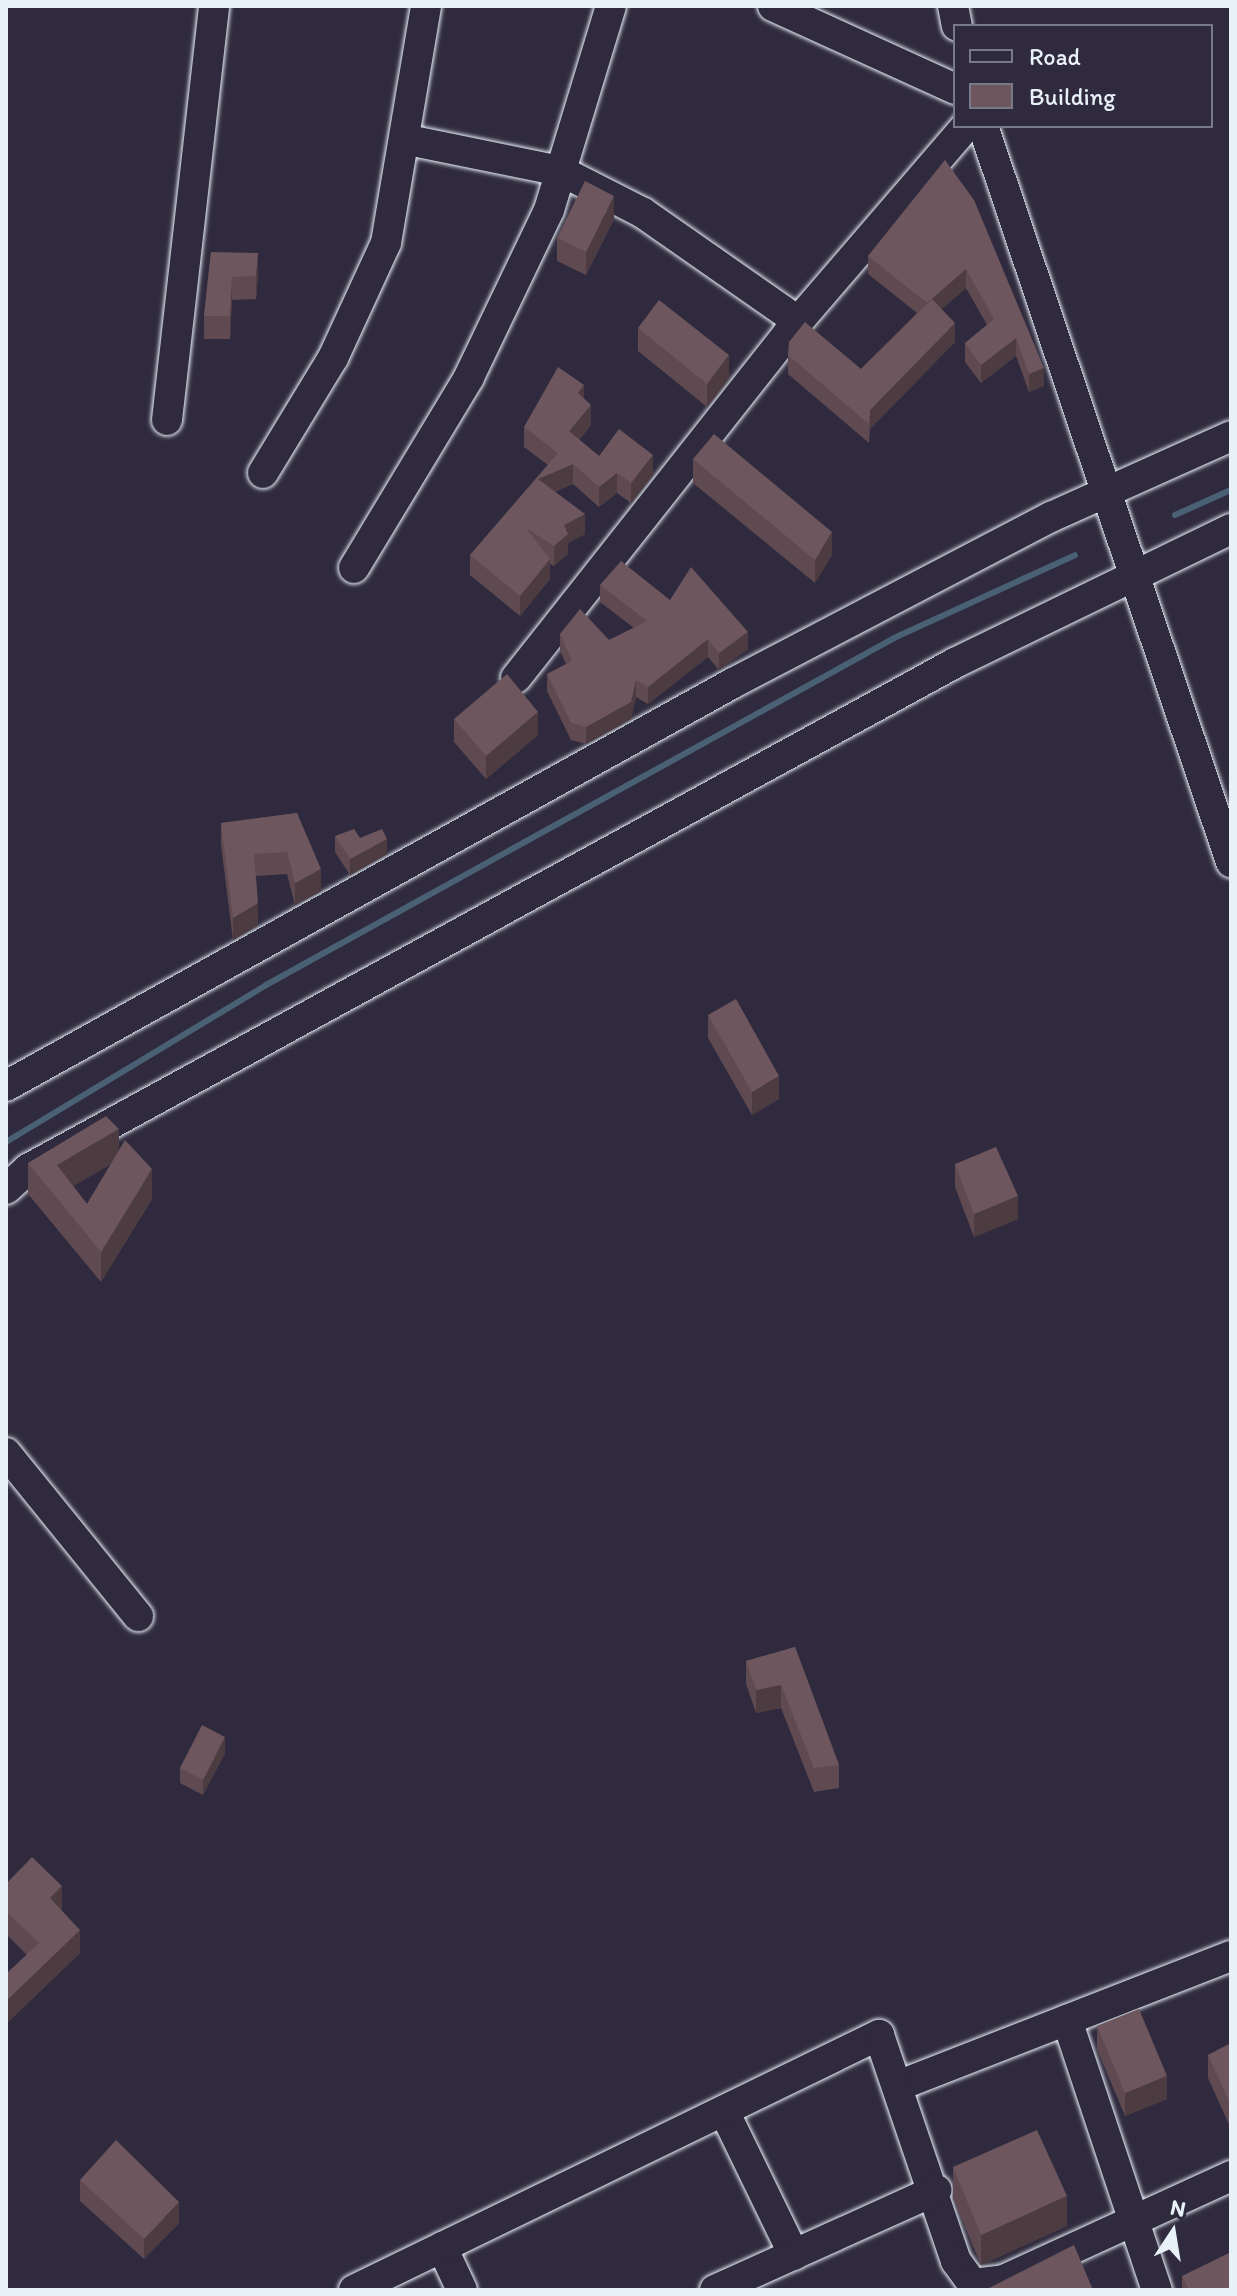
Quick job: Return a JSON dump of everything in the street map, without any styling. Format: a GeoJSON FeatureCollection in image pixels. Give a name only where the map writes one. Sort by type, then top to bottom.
{"type":"FeatureCollection","features":[{"type":"Feature","properties":{"kind":"street"},"geometry":{"type":"LineString","coordinates":[[167,420],[214,6]]}},
{"type":"Feature","properties":{"kind":"street"},"geometry":{"type":"LineString","coordinates":[[263,473],[333,358],[386,243],[408,140],[426,6]]}},
{"type":"Feature","properties":{"kind":"street"},"geometry":{"type":"LineString","coordinates":[[354,568],[469,377],[561,171],[611,6]]}},
{"type":"Feature","properties":{"kind":"street"},"geometry":{"type":"LineString","coordinates":[[773,6],[953,88]]}},
{"type":"Feature","properties":{"kind":"street"},"geometry":{"type":"LineString","coordinates":[[516,678],[798,321],[964,128]]}},
{"type":"Feature","properties":{"kind":"street"},"geometry":{"type":"LineString","coordinates":[[984,128],[1103,495],[1231,862]]}},
{"type":"Feature","properties":{"kind":"street"},"geometry":{"type":"LineString","coordinates":[[408,140],[561,171],[643,213],[798,321]]}},
{"type":"Feature","properties":{"kind":"street"},"geometry":{"type":"LineString","coordinates":[[6,1086],[733,683],[1103,495],[1231,436]]}},
{"type":"Feature","properties":{"kind":"street"},"geometry":{"type":"LineString","coordinates":[[6,1189],[28,1169],[1131,572],[1231,529]]}},
{"type":"Feature","properties":{"kind":"street"},"geometry":{"type":"LineString","coordinates":[[6,1453],[138,1616]]}},
{"type":"Feature","properties":{"kind":"street"},"geometry":{"type":"LineString","coordinates":[[900,2085],[1231,1956]]}},
{"type":"Feature","properties":{"kind":"street"},"geometry":{"type":"LineString","coordinates":[[1067,2020],[1157,2290]]}},
{"type":"Feature","properties":{"kind":"street"},"geometry":{"type":"LineString","coordinates":[[354,2290],[879,2035],[900,2085],[936,2190],[956,2261],[973,2284],[1004,2280],[1231,2176]]}},
{"type":"Feature","properties":{"kind":"street"},"geometry":{"type":"LineString","coordinates":[[724,2111],[794,2255]]}},
{"type":"Feature","properties":{"kind":"street"},"geometry":{"type":"LineString","coordinates":[[715,2290],[936,2190]]}},
{"type":"Feature","properties":{"kind":"street"},"geometry":{"type":"LineString","coordinates":[[442,2247],[462,2290]]}},
{"type":"Feature","properties":{"kind":"building"},"geometry":{"type":"Polygon","coordinates":[[[945,160],[974,200],[1044,368],[1029,374],[1016,338],[981,365],[965,343],[994,319],[966,269],[927,303],[868,256],[945,160]]]}},
{"type":"Feature","properties":{"kind":"building"},"geometry":{"type":"Polygon","coordinates":[[[585,181],[614,196],[586,252],[557,238],[585,181]]]}},
{"type":"Feature","properties":{"kind":"building"},"geometry":{"type":"Polygon","coordinates":[[[211,252],[258,253],[256,276],[232,277],[230,316],[204,316],[211,252]]]}},
{"type":"Feature","properties":{"kind":"building"},"geometry":{"type":"Polygon","coordinates":[[[932,299],[955,323],[870,410],[869,424],[788,355],[789,342],[805,322],[861,369],[932,299]]]}},
{"type":"Feature","properties":{"kind":"building"},"geometry":{"type":"Polygon","coordinates":[[[659,300],[729,355],[707,384],[638,328],[659,300]]]}},
{"type":"Feature","properties":{"kind":"building"},"geometry":{"type":"Polygon","coordinates":[[[558,367],[584,385],[578,393],[591,405],[569,431],[599,456],[619,429],[653,455],[631,483],[617,473],[599,487],[573,464],[538,479],[585,514],[564,525],[568,534],[554,546],[526,528],[550,559],[520,596],[470,555],[558,453],[524,427],[558,367]]]}},
{"type":"Feature","properties":{"kind":"building"},"geometry":{"type":"Polygon","coordinates":[[[714,434],[832,532],[815,560],[693,459],[714,434]]]}},
{"type":"Feature","properties":{"kind":"building"},"geometry":{"type":"Polygon","coordinates":[[[621,561],[670,600],[691,567],[748,632],[719,653],[708,639],[648,687],[636,680],[631,702],[586,727],[571,723],[547,674],[572,661],[560,634],[580,609],[609,640],[647,621],[600,585],[621,561]]]}},
{"type":"Feature","properties":{"kind":"building"},"geometry":{"type":"Polygon","coordinates":[[[507,674],[538,712],[486,756],[454,719],[507,674]]]}},
{"type":"Feature","properties":{"kind":"building"},"geometry":{"type":"Polygon","coordinates":[[[297,813],[321,869],[295,883],[287,852],[254,854],[258,903],[233,918],[221,823],[297,813]]]}},
{"type":"Feature","properties":{"kind":"building"},"geometry":{"type":"Polygon","coordinates":[[[354,829],[360,838],[382,829],[387,839],[350,859],[335,836],[354,829]]]}},
{"type":"Feature","properties":{"kind":"building"},"geometry":{"type":"Polygon","coordinates":[[[736,999],[779,1076],[752,1092],[708,1015],[736,999]]]}},
{"type":"Feature","properties":{"kind":"building"},"geometry":{"type":"Polygon","coordinates":[[[106,1116],[119,1129],[57,1165],[87,1204],[125,1140],[152,1169],[101,1252],[28,1163],[106,1116]]]}},
{"type":"Feature","properties":{"kind":"building"},"geometry":{"type":"Polygon","coordinates":[[[996,1147],[1018,1196],[974,1214],[955,1164],[996,1147]]]}},
{"type":"Feature","properties":{"kind":"building"},"geometry":{"type":"Polygon","coordinates":[[[795,1647],[839,1765],[814,1768],[781,1685],[756,1690],[746,1661],[795,1647]]]}},
{"type":"Feature","properties":{"kind":"building"},"geometry":{"type":"Polygon","coordinates":[[[202,1725],[225,1737],[203,1780],[180,1768],[202,1725]]]}},
{"type":"Feature","properties":{"kind":"building"},"geometry":{"type":"Polygon","coordinates":[[[32,1857],[62,1886],[50,1898],[80,1930],[6,2001],[6,1974],[39,1943],[8,1913],[6,1915],[6,1884],[32,1857]]]}},
{"type":"Feature","properties":{"kind":"building"},"geometry":{"type":"Polygon","coordinates":[[[1139,2009],[1167,2076],[1125,2093],[1097,2026],[1139,2009]]]}},
{"type":"Feature","properties":{"kind":"building"},"geometry":{"type":"Polygon","coordinates":[[[1231,2043],[1231,2106],[1208,2055],[1231,2043]]]}},
{"type":"Feature","properties":{"kind":"building"},"geometry":{"type":"Polygon","coordinates":[[[1037,2130],[1067,2196],[981,2235],[953,2167],[1037,2130]]]}},
{"type":"Feature","properties":{"kind":"building"},"geometry":{"type":"Polygon","coordinates":[[[116,2140],[179,2202],[144,2239],[80,2180],[116,2140]]]}},
{"type":"Feature","properties":{"kind":"building"},"geometry":{"type":"Polygon","coordinates":[[[1074,2245],[1093,2290],[985,2290],[1074,2245]]]}},
{"type":"Feature","properties":{"kind":"building"},"geometry":{"type":"Polygon","coordinates":[[[1231,2252],[1231,2290],[1189,2290],[1182,2276],[1231,2252]]]}},
{"type":"Feature","properties":{"kind":"waterway"},"geometry":{"type":"LineString","coordinates":[[1175,515],[1231,490]]}},
{"type":"Feature","properties":{"kind":"waterway"},"geometry":{"type":"LineString","coordinates":[[6,1142],[266,985],[894,638],[1075,555]]}}]}
